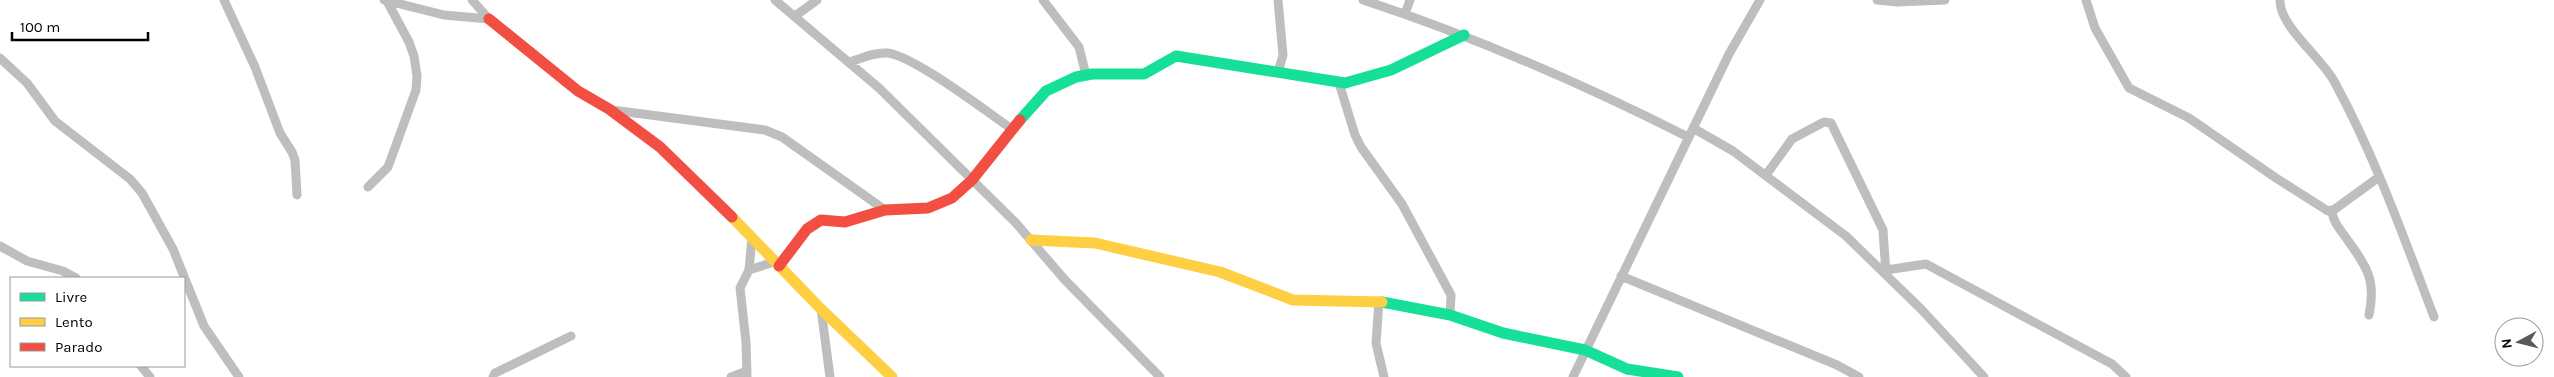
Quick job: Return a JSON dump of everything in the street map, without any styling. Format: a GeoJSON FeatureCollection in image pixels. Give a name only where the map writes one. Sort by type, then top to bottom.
{"type":"FeatureCollection","features":[{"type":"Feature","properties":{"kind":"street"},"geometry":{"type":"LineString","coordinates":[[224,0],[255,67],[280,133],[295,160],[296,195]]}},
{"type":"Feature","properties":{"kind":"street"},"geometry":{"type":"LineString","coordinates":[[472,0],[489,19],[578,91],[609,110],[660,147],[821,309],[892,377]]}},
{"type":"Feature","properties":{"kind":"street"},"geometry":{"type":"LineString","coordinates":[[775,0],[850,62],[972,180],[1031,240],[1065,280],[1160,377]]}},
{"type":"Feature","properties":{"kind":"street"},"geometry":{"type":"LineString","coordinates":[[795,16],[816,0]]}},
{"type":"Feature","properties":{"kind":"street"},"geometry":{"type":"LineString","coordinates":[[1043,0],[1079,47],[1086,75]]}},
{"type":"Feature","properties":{"kind":"street"},"geometry":{"type":"LineString","coordinates":[[1278,0],[1283,55],[1278,72]]}},
{"type":"Feature","properties":{"kind":"street"},"geometry":{"type":"LineString","coordinates":[[1363,0],[1464,35],[1607,96],[1688,137]]}},
{"type":"Feature","properties":{"kind":"street"},"geometry":{"type":"LineString","coordinates":[[1405,14],[1410,0]]}},
{"type":"Feature","properties":{"kind":"street"},"geometry":{"type":"LineString","coordinates":[[1573,377],[1729,54],[1760,0]]}},
{"type":"Feature","properties":{"kind":"street"},"geometry":{"type":"LineString","coordinates":[[1877,0],[1897,2],[1945,0]]}},
{"type":"Feature","properties":{"kind":"street"},"geometry":{"type":"LineString","coordinates":[[2086,0],[2095,28],[2129,88],[2189,118],[2276,178],[2332,211]]}},
{"type":"Feature","properties":{"kind":"street"},"geometry":{"type":"LineString","coordinates":[[2280,0],[2285,19],[2334,80],[2379,177],[2434,317]]}},
{"type":"Feature","properties":{"kind":"street"},"geometry":{"type":"LineString","coordinates":[[385,1],[444,15],[489,19]]}},
{"type":"Feature","properties":{"kind":"street"},"geometry":{"type":"LineString","coordinates":[[368,187],[388,167],[417,83],[414,56],[409,42],[385,1]]}},
{"type":"Feature","properties":{"kind":"street"},"geometry":{"type":"LineString","coordinates":[[749,270],[776,264],[807,229],[821,220],[853,220],[868,213],[885,210],[928,208],[952,198],[972,180],[1012,129],[1046,91],[1059,83],[1086,75],[1144,74],[1176,56],[1339,83],[1371,76],[1429,53],[1464,35]]}},
{"type":"Feature","properties":{"kind":"street"},"geometry":{"type":"LineString","coordinates":[[850,62],[874,54],[888,53],[901,57],[924,69],[1012,129]]}},
{"type":"Feature","properties":{"kind":"street"},"geometry":{"type":"LineString","coordinates":[[0,58],[27,83],[55,121],[130,179],[142,193],[173,249],[184,277]]}},
{"type":"Feature","properties":{"kind":"street"},"geometry":{"type":"LineString","coordinates":[[1339,83],[1355,135],[1361,147],[1402,204],[1451,295],[1450,315]]}},
{"type":"Feature","properties":{"kind":"street"},"geometry":{"type":"LineString","coordinates":[[609,110],[765,130],[782,137],[885,210]]}},
{"type":"Feature","properties":{"kind":"street"},"geometry":{"type":"LineString","coordinates":[[1766,175],[1792,139],[1824,122],[1831,123],[1883,230],[1886,272]]}},
{"type":"Feature","properties":{"kind":"street"},"geometry":{"type":"LineString","coordinates":[[1693,128],[1733,151],[1846,236],[1886,272],[1984,377]]}},
{"type":"Feature","properties":{"kind":"street"},"geometry":{"type":"LineString","coordinates":[[2332,211],[2379,177]]}},
{"type":"Feature","properties":{"kind":"street"},"geometry":{"type":"LineString","coordinates":[[2332,211],[2333,220],[2361,259],[2371,281],[2372,298],[2369,315]]}},
{"type":"Feature","properties":{"kind":"street"},"geometry":{"type":"LineString","coordinates":[[731,377],[747,374],[740,288],[749,270],[752,238]]}},
{"type":"Feature","properties":{"kind":"street"},"geometry":{"type":"LineString","coordinates":[[1031,240],[1095,243],[1220,272],[1292,300],[1379,301],[1450,315],[1502,333],[1585,350],[1627,369],[1678,377]]}},
{"type":"Feature","properties":{"kind":"street"},"geometry":{"type":"LineString","coordinates":[[0,246],[27,261],[63,270],[74,277]]}},
{"type":"Feature","properties":{"kind":"street"},"geometry":{"type":"LineString","coordinates":[[1886,272],[1926,264],[2112,364],[2126,377]]}},
{"type":"Feature","properties":{"kind":"street"},"geometry":{"type":"LineString","coordinates":[[1621,276],[1837,365],[1859,377]]}},
{"type":"Feature","properties":{"kind":"street"},"geometry":{"type":"LineString","coordinates":[[185,279],[204,326],[239,377]]}},
{"type":"Feature","properties":{"kind":"street"},"geometry":{"type":"LineString","coordinates":[[1379,301],[1376,343],[1384,377]]}},
{"type":"Feature","properties":{"kind":"street"},"geometry":{"type":"LineString","coordinates":[[821,309],[830,377]]}},
{"type":"Feature","properties":{"kind":"street"},"geometry":{"type":"LineString","coordinates":[[493,377],[495,373],[571,336]]}},
{"type":"Feature","properties":{"kind":"street"},"geometry":{"type":"LineString","coordinates":[[142,367],[150,377]]}},
{"type":"Feature","properties":{"kind":"traffic: fast"},"geometry":{"type":"LineString","coordinates":[[1020,120],[1046,91],[1076,77],[1092,74],[1144,74],[1176,56],[1345,83],[1391,70],[1464,35]]}},
{"type":"Feature","properties":{"kind":"traffic: fast"},"geometry":{"type":"LineString","coordinates":[[1382,302],[1450,315],[1503,333],[1585,350],[1627,369],[1678,377]]}},
{"type":"Feature","properties":{"kind":"traffic: slow"},"geometry":{"type":"LineString","coordinates":[[732,217],[821,309],[892,377]]}},
{"type":"Feature","properties":{"kind":"traffic: slow"},"geometry":{"type":"LineString","coordinates":[[1031,240],[1095,243],[1220,272],[1293,300],[1382,302]]}},
{"type":"Feature","properties":{"kind":"traffic: jam"},"geometry":{"type":"LineString","coordinates":[[489,19],[578,91],[609,109],[660,147],[732,217]]}},
{"type":"Feature","properties":{"kind":"traffic: jam"},"geometry":{"type":"LineString","coordinates":[[779,266],[807,229],[821,220],[845,222],[885,210],[928,208],[952,198],[972,180],[1020,120]]}}]}
